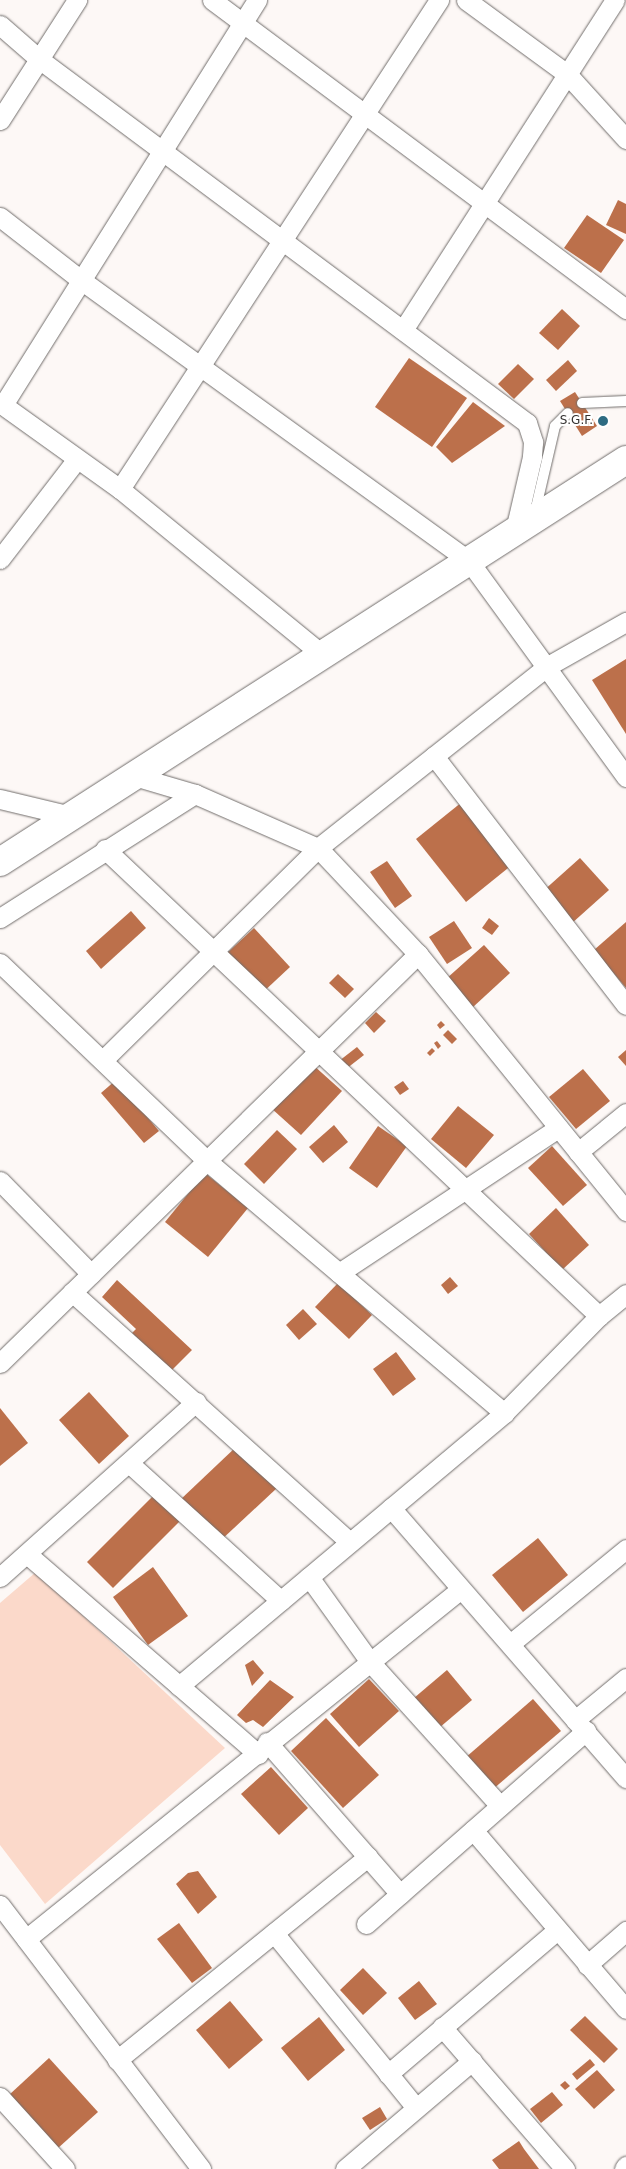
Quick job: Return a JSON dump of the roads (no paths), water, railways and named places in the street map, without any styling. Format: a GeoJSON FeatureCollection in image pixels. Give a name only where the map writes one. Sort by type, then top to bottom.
{"type":"FeatureCollection","features":[{"type":"Feature","properties":{"kind":"highway"},"geometry":{"type":"LineString","coordinates":[[0,862],[626,460]]}},
{"type":"Feature","properties":{"kind":"street"},"geometry":{"type":"LineString","coordinates":[[0,120],[77,0]]}},
{"type":"Feature","properties":{"kind":"street"},"geometry":{"type":"LineString","coordinates":[[212,0],[486,201],[626,309]]}},
{"type":"Feature","properties":{"kind":"street"},"geometry":{"type":"LineString","coordinates":[[257,0],[2,404],[120,489],[323,655]]}},
{"type":"Feature","properties":{"kind":"street"},"geometry":{"type":"LineString","coordinates":[[120,489],[438,0]]}},
{"type":"Feature","properties":{"kind":"street"},"geometry":{"type":"LineString","coordinates":[[466,0],[567,74],[626,140]]}},
{"type":"Feature","properties":{"kind":"street"},"geometry":{"type":"LineString","coordinates":[[403,330],[615,0]]}},
{"type":"Feature","properties":{"kind":"street"},"geometry":{"type":"LineString","coordinates":[[0,25],[39,58],[527,423],[533,450],[525,524]]}},
{"type":"Feature","properties":{"kind":"street"},"geometry":{"type":"LineString","coordinates":[[0,217],[82,280],[469,561],[626,777]]}},
{"type":"Feature","properties":{"kind":"street"},"geometry":{"type":"LineString","coordinates":[[0,559],[78,459]]}},
{"type":"Feature","properties":{"kind":"street"},"geometry":{"type":"LineString","coordinates":[[104,1060],[318,848],[546,667],[626,622]]}},
{"type":"Feature","properties":{"kind":"street"},"geometry":{"type":"LineString","coordinates":[[434,756],[626,1005]]}},
{"type":"Feature","properties":{"kind":"street"},"geometry":{"type":"LineString","coordinates":[[134,776],[195,794],[318,848],[418,954],[626,1211]]}},
{"type":"Feature","properties":{"kind":"street"},"geometry":{"type":"LineString","coordinates":[[0,918],[105,849],[195,794]]}},
{"type":"Feature","properties":{"kind":"street"},"geometry":{"type":"LineString","coordinates":[[0,799],[71,816]]}},
{"type":"Feature","properties":{"kind":"street"},"geometry":{"type":"LineString","coordinates":[[105,849],[463,1190],[599,1316]]}},
{"type":"Feature","properties":{"kind":"street"},"geometry":{"type":"LineString","coordinates":[[2,1357],[91,1274],[418,954]]}},
{"type":"Feature","properties":{"kind":"street"},"geometry":{"type":"LineString","coordinates":[[0,963],[104,1060],[207,1161],[504,1413]]}},
{"type":"Feature","properties":{"kind":"street"},"geometry":{"type":"LineString","coordinates":[[578,1152],[626,1112]]}},
{"type":"Feature","properties":{"kind":"street"},"geometry":{"type":"LineString","coordinates":[[339,1273],[558,1128]]}},
{"type":"Feature","properties":{"kind":"street"},"geometry":{"type":"LineString","coordinates":[[0,1180],[91,1274]]}},
{"type":"Feature","properties":{"kind":"street"},"geometry":{"type":"LineString","coordinates":[[72,1292],[350,1542]]}},
{"type":"Feature","properties":{"kind":"street"},"geometry":{"type":"LineString","coordinates":[[179,1686],[504,1413],[599,1316],[626,1294]]}},
{"type":"Feature","properties":{"kind":"street"},"geometry":{"type":"LineString","coordinates":[[0,1577],[196,1402]]}},
{"type":"Feature","properties":{"kind":"street"},"geometry":{"type":"LineString","coordinates":[[129,1463],[281,1601]]}},
{"type":"Feature","properties":{"kind":"street"},"geometry":{"type":"LineString","coordinates":[[391,1508],[626,1778]]}},
{"type":"Feature","properties":{"kind":"street"},"geometry":{"type":"LineString","coordinates":[[510,1644],[626,1549]]}},
{"type":"Feature","properties":{"kind":"street"},"geometry":{"type":"LineString","coordinates":[[27,1554],[179,1686],[263,1748],[368,1857],[400,1894]]}},
{"type":"Feature","properties":{"kind":"street"},"geometry":{"type":"LineString","coordinates":[[309,1577],[370,1662],[500,1806]]}},
{"type":"Feature","properties":{"kind":"street"},"geometry":{"type":"LineString","coordinates":[[26,1939],[461,1589]]}},
{"type":"Feature","properties":{"kind":"street"},"geometry":{"type":"LineString","coordinates":[[366,1924],[500,1806],[626,1678]]}},
{"type":"Feature","properties":{"kind":"street"},"geometry":{"type":"LineString","coordinates":[[473,1830],[556,1930],[626,2009]]}},
{"type":"Feature","properties":{"kind":"street"},"geometry":{"type":"LineString","coordinates":[[117,2060],[368,1857]]}},
{"type":"Feature","properties":{"kind":"street"},"geometry":{"type":"LineString","coordinates":[[0,1905],[201,2169]]}},
{"type":"Feature","properties":{"kind":"street"},"geometry":{"type":"LineString","coordinates":[[388,2074],[556,1930]]}},
{"type":"Feature","properties":{"kind":"street"},"geometry":{"type":"LineString","coordinates":[[587,1965],[626,1931]]}},
{"type":"Feature","properties":{"kind":"street"},"geometry":{"type":"LineString","coordinates":[[274,1933],[416,2108]]}},
{"type":"Feature","properties":{"kind":"street"},"geometry":{"type":"LineString","coordinates":[[442,2027],[565,2169]]}},
{"type":"Feature","properties":{"kind":"street"},"geometry":{"type":"LineString","coordinates":[[345,2169],[472,2061]]}},
{"type":"Feature","properties":{"kind":"street"},"geometry":{"type":"LineString","coordinates":[[0,2097],[65,2169]]}},
{"type":"Feature","properties":{"kind":"lane"},"geometry":{"type":"LineString","coordinates":[[582,403],[626,401]]}},
{"type":"Feature","properties":{"kind":"lane"},"geometry":{"type":"LineString","coordinates":[[525,524],[553,433],[568,412]]}},
{"type":"Feature","properties":{"kind":"place","name":"S.G.F."},"geometry":{"type":"Point","coordinates":[603,421]}}]}
